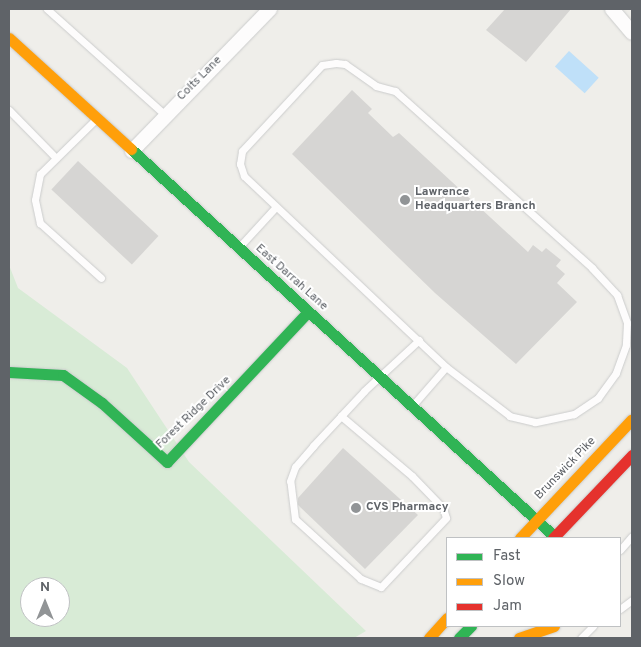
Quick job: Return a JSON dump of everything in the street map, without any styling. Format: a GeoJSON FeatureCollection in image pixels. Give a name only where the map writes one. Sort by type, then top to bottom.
{"type":"FeatureCollection","features":[{"type":"Feature","properties":{"kind":"street","name":"Colts Lane"},"geometry":{"type":"LineString","coordinates":[[132,151],[270,9]]}},
{"type":"Feature","properties":{"kind":"street"},"geometry":{"type":"LineString","coordinates":[[612,9],[632,33]]}},
{"type":"Feature","properties":{"kind":"street","name":"East Darrah Lane"},"geometry":{"type":"LineString","coordinates":[[9,38],[554,537]]}},
{"type":"Feature","properties":{"kind":"street","name":"Forest Ridge Drive"},"geometry":{"type":"LineString","coordinates":[[9,372],[63,375],[102,402],[167,462],[308,312]]}},
{"type":"Feature","properties":{"kind":"street","name":"Brunswick Pike"},"geometry":{"type":"LineString","coordinates":[[521,537],[632,419]]}},
{"type":"Feature","properties":{"kind":"street"},"geometry":{"type":"LineString","coordinates":[[556,537],[632,455]]}},
{"type":"Feature","properties":{"kind":"street"},"geometry":{"type":"LineString","coordinates":[[429,638],[446,619]]}},
{"type":"Feature","properties":{"kind":"street"},"geometry":{"type":"LineString","coordinates":[[459,638],[470,627]]}},
{"type":"Feature","properties":{"kind":"street"},"geometry":{"type":"LineString","coordinates":[[519,638],[551,627]]}},
{"type":"Feature","properties":{"kind":"lane"},"geometry":{"type":"LineString","coordinates":[[47,9],[165,115]]}},
{"type":"Feature","properties":{"kind":"lane"},"geometry":{"type":"LineString","coordinates":[[345,64],[376,86],[395,91],[592,268],[617,294],[627,323],[626,346],[616,373],[598,398],[574,414],[535,422],[510,416],[446,367],[274,208],[244,176],[240,164],[242,151],[322,65],[345,64]]}},
{"type":"Feature","properties":{"kind":"lane"},"geometry":{"type":"LineString","coordinates":[[9,110],[56,158]]}},
{"type":"Feature","properties":{"kind":"lane"},"geometry":{"type":"LineString","coordinates":[[96,119],[40,174],[35,200],[40,223],[101,278]]}},
{"type":"Feature","properties":{"kind":"lane"},"geometry":{"type":"LineString","coordinates":[[238,248],[274,208]]}},
{"type":"Feature","properties":{"kind":"lane"},"geometry":{"type":"LineString","coordinates":[[341,416],[412,476],[443,508],[446,518],[381,587],[361,579],[295,519],[290,497],[295,467],[341,416],[419,340]]}},
{"type":"Feature","properties":{"kind":"lane"},"geometry":{"type":"LineString","coordinates":[[411,407],[446,367]]}},
{"type":"Feature","properties":{"kind":"lane"},"geometry":{"type":"LineString","coordinates":[[621,549],[632,536]]}},
{"type":"Feature","properties":{"kind":"lane"},"geometry":{"type":"LineString","coordinates":[[621,607],[632,600]]}},
{"type":"Feature","properties":{"kind":"lane"},"geometry":{"type":"LineString","coordinates":[[581,638],[593,627]]}},
{"type":"Feature","properties":{"kind":"green space"},"geometry":{"type":"Polygon","coordinates":[[[9,265],[18,288],[127,368],[189,462],[366,631],[354,638],[9,638],[9,265]]]}},
{"type":"Feature","properties":{"kind":"water"},"geometry":{"type":"Polygon","coordinates":[[[569,51],[599,78],[585,93],[555,67],[569,51]]]}},
{"type":"Feature","properties":{"kind":"building"},"geometry":{"type":"Polygon","coordinates":[[[505,9],[571,9],[526,62],[486,30],[505,9]]]}},
{"type":"Feature","properties":{"kind":"building","name":"Lawrence Headquarters Branch"},"geometry":{"type":"Polygon","coordinates":[[[352,90],[372,109],[368,113],[393,137],[399,133],[528,252],[533,245],[542,252],[546,248],[561,260],[556,266],[565,274],[557,283],[577,302],[516,364],[435,293],[292,154],[352,90]]]}},
{"type":"Feature","properties":{"kind":"building"},"geometry":{"type":"Polygon","coordinates":[[[78,161],[158,236],[132,265],[51,190],[78,161]]]}},
{"type":"Feature","properties":{"kind":"building","name":"CVS Pharmacy"},"geometry":{"type":"Polygon","coordinates":[[[343,448],[418,515],[365,569],[298,505],[298,498],[343,448]]]}},
{"type":"Feature","properties":{"kind":"traffic: fast"},"geometry":{"type":"LineString","coordinates":[[131,149],[555,537]]}},
{"type":"Feature","properties":{"kind":"traffic: fast"},"geometry":{"type":"LineString","coordinates":[[9,372],[63,375],[102,403],[167,462],[308,312]]}},
{"type":"Feature","properties":{"kind":"traffic: fast"},"geometry":{"type":"LineString","coordinates":[[459,638],[470,627]]}},
{"type":"Feature","properties":{"kind":"traffic: slow"},"geometry":{"type":"LineString","coordinates":[[9,38],[131,149]]}},
{"type":"Feature","properties":{"kind":"traffic: slow"},"geometry":{"type":"LineString","coordinates":[[521,537],[632,419]]}},
{"type":"Feature","properties":{"kind":"traffic: slow"},"geometry":{"type":"LineString","coordinates":[[429,638],[446,619]]}},
{"type":"Feature","properties":{"kind":"traffic: slow"},"geometry":{"type":"LineString","coordinates":[[519,638],[551,627]]}},
{"type":"Feature","properties":{"kind":"traffic: jam"},"geometry":{"type":"LineString","coordinates":[[554,537],[632,455]]}},
{"type":"Feature","properties":{"kind":"place","name":"Lawrence Headquarters Branch"},"geometry":{"type":"Point","coordinates":[405,200]}},
{"type":"Feature","properties":{"kind":"place","name":"CVS Pharmacy"},"geometry":{"type":"Point","coordinates":[356,508]}}]}
